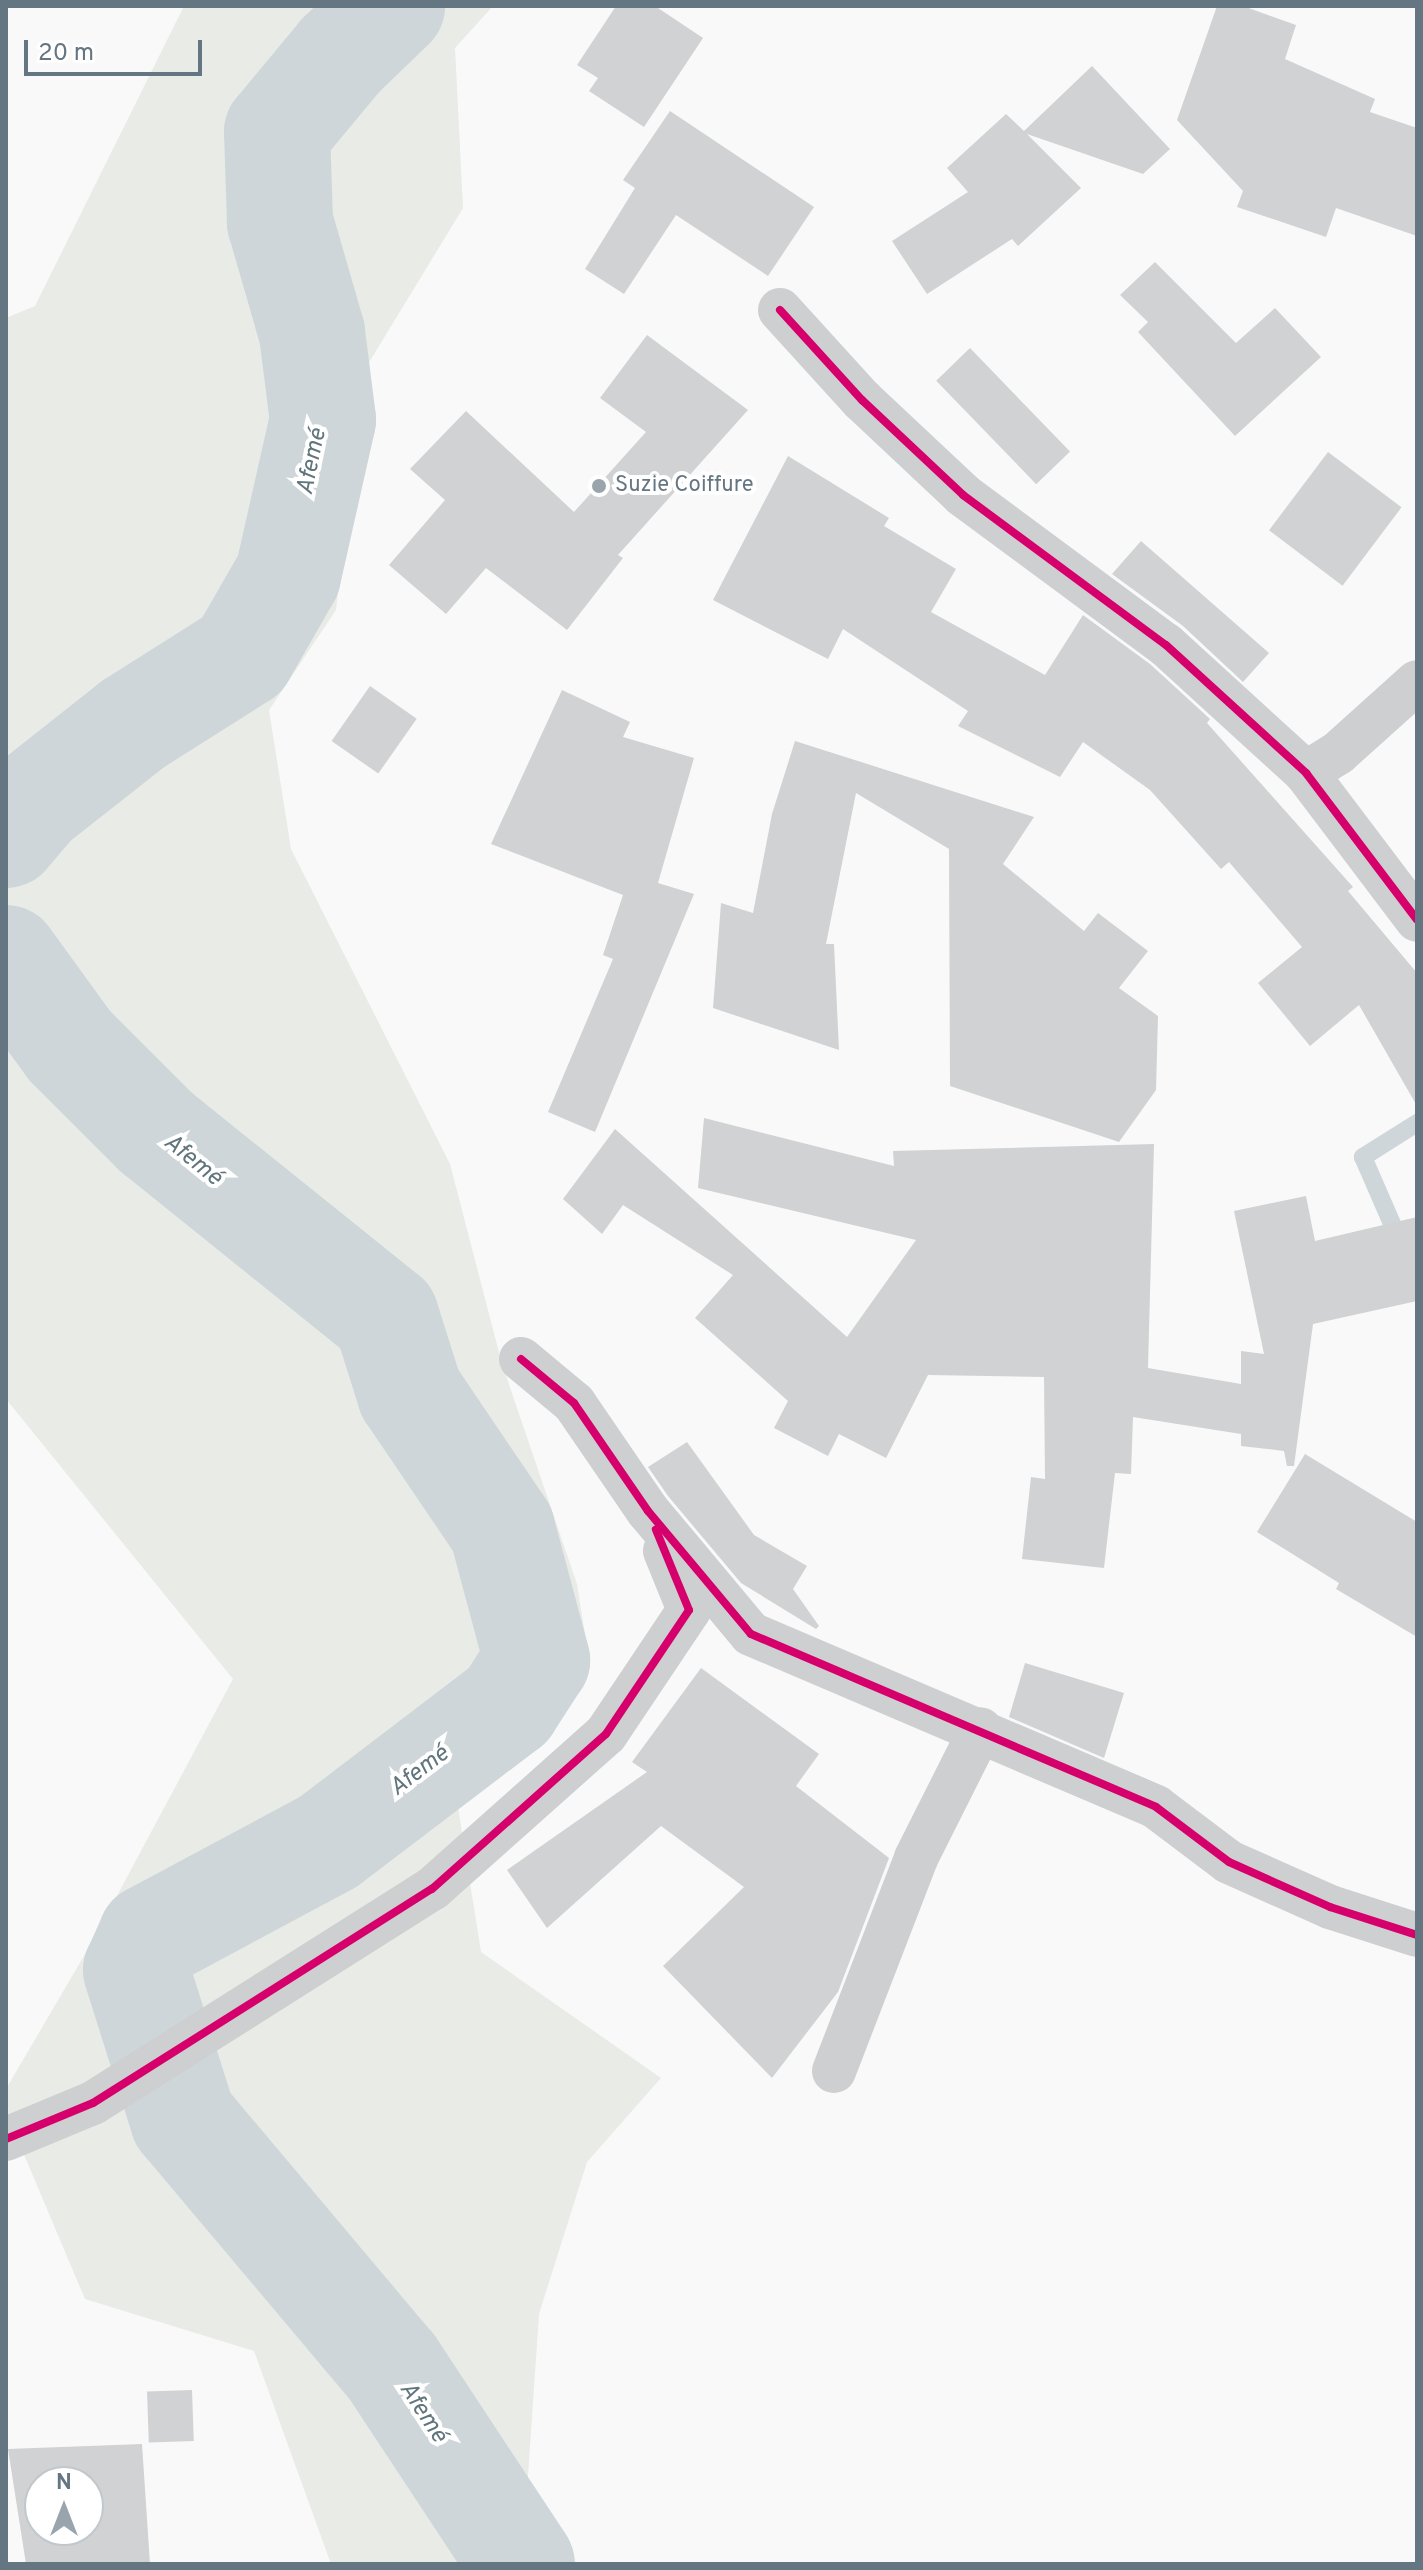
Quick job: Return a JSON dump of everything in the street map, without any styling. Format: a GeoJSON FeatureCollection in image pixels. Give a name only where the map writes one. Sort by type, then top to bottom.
{"type":"FeatureCollection","features":[{"type":"Feature","properties":{"kind":"street"},"geometry":{"type":"LineString","coordinates":[[780,310],[862,400],[963,495],[1166,645],[1306,773],[1417,920]]}},
{"type":"Feature","properties":{"kind":"street"},"geometry":{"type":"LineString","coordinates":[[1306,773],[1338,753],[1417,682]]}},
{"type":"Feature","properties":{"kind":"street"},"geometry":{"type":"LineString","coordinates":[[521,1359],[574,1403],[648,1511],[751,1634],[981,1729],[1156,1807],[1229,1862],[1330,1907],[1417,1935]]}},
{"type":"Feature","properties":{"kind":"street"},"geometry":{"type":"LineString","coordinates":[[6,2139],[93,2103],[432,1889],[606,1734],[689,1610],[648,1511]]}},
{"type":"Feature","properties":{"kind":"street"},"geometry":{"type":"LineString","coordinates":[[834,2071],[916,1858],[981,1729]]}},
{"type":"Feature","properties":{"kind":"shaded area"},"geometry":{"type":"Polygon","coordinates":[[[184,6],[493,6],[455,48],[463,208],[365,369],[336,610],[269,710],[291,849],[450,1164],[502,1364],[577,1584],[590,1666],[458,1807],[481,1952],[661,2078],[587,2162],[539,2314],[522,2564],[331,2564],[254,2351],[85,2299],[6,2112],[6,2089],[95,1937],[233,1679],[6,1399],[6,318],[35,306],[184,6]]]}},
{"type":"Feature","properties":{"kind":"building"},"geometry":{"type":"Polygon","coordinates":[[[616,6],[655,6],[703,38],[644,127],[589,91],[598,78],[577,65],[616,6]]]}},
{"type":"Feature","properties":{"kind":"building"},"geometry":{"type":"Polygon","coordinates":[[[1217,6],[1243,6],[1296,25],[1285,59],[1375,99],[1370,112],[1417,128],[1417,236],[1336,208],[1326,237],[1237,207],[1243,191],[1177,120],[1217,6]]]}},
{"type":"Feature","properties":{"kind":"building"},"geometry":{"type":"Polygon","coordinates":[[[1092,66],[1170,149],[1143,174],[1027,134],[1081,188],[1018,246],[1012,239],[927,294],[892,241],[968,192],[947,168],[1006,114],[1024,131],[1092,66]]]}},
{"type":"Feature","properties":{"kind":"building"},"geometry":{"type":"Polygon","coordinates":[[[670,111],[814,207],[768,276],[676,215],[624,294],[585,269],[635,188],[623,180],[670,111]]]}},
{"type":"Feature","properties":{"kind":"building"},"geometry":{"type":"Polygon","coordinates":[[[1155,262],[1236,343],[1275,308],[1321,357],[1235,436],[1138,332],[1148,322],[1120,295],[1155,262]]]}},
{"type":"Feature","properties":{"kind":"building"},"geometry":{"type":"Polygon","coordinates":[[[647,335],[748,410],[618,555],[623,558],[567,630],[486,568],[446,614],[389,565],[445,500],[410,469],[466,411],[574,512],[646,432],[600,398],[647,335]]]}},
{"type":"Feature","properties":{"kind":"building"},"geometry":{"type":"Polygon","coordinates":[[[970,348],[1070,452],[1036,484],[936,381],[970,348]]]}},
{"type":"Feature","properties":{"kind":"building"},"geometry":{"type":"Polygon","coordinates":[[[1328,452],[1401,507],[1342,586],[1269,530],[1328,452]]]}},
{"type":"Feature","properties":{"kind":"building"},"geometry":{"type":"Polygon","coordinates":[[[788,456],[889,518],[884,526],[956,569],[931,612],[1045,675],[1083,615],[1150,664],[1210,719],[1207,723],[1353,887],[1348,891],[1417,973],[1417,1106],[1359,1005],[1310,1046],[1258,983],[1302,947],[1229,862],[1221,869],[1150,790],[1083,742],[1060,777],[958,726],[968,711],[843,629],[828,659],[713,600],[788,456]]]}},
{"type":"Feature","properties":{"kind":"building"},"geometry":{"type":"Polygon","coordinates":[[[1141,541],[1269,653],[1243,682],[1183,626],[1112,574],[1141,541]]]}},
{"type":"Feature","properties":{"kind":"building"},"geometry":{"type":"Polygon","coordinates":[[[370,686],[417,719],[378,774],[332,741],[370,686]]]}},
{"type":"Feature","properties":{"kind":"building"},"geometry":{"type":"Polygon","coordinates":[[[562,690],[630,722],[623,737],[694,758],[658,883],[694,894],[595,1132],[548,1112],[613,959],[603,955],[623,895],[491,844],[562,690]]]}},
{"type":"Feature","properties":{"kind":"building"},"geometry":{"type":"Polygon","coordinates":[[[795,741],[1034,817],[1003,864],[1084,931],[1098,913],[1148,951],[1119,988],[1158,1016],[1156,1090],[1119,1142],[950,1086],[949,849],[856,793],[826,944],[834,944],[839,1050],[713,1008],[721,903],[753,913],[772,814],[795,741]]]}},
{"type":"Feature","properties":{"kind":"building"},"geometry":{"type":"Polygon","coordinates":[[[704,1118],[894,1166],[893,1151],[1154,1144],[1148,1368],[1241,1384],[1241,1351],[1264,1354],[1234,1211],[1306,1196],[1315,1241],[1417,1217],[1417,1301],[1313,1324],[1294,1466],[1287,1466],[1284,1451],[1241,1446],[1241,1434],[1133,1417],[1131,1474],[1115,1473],[1104,1568],[1022,1559],[1031,1477],[1045,1479],[1044,1377],[928,1375],[886,1458],[839,1434],[828,1456],[774,1428],[788,1401],[695,1318],[733,1275],[623,1205],[602,1234],[563,1199],[615,1129],[847,1337],[916,1240],[698,1188],[704,1118]]]}},
{"type":"Feature","properties":{"kind":"building"},"geometry":{"type":"Polygon","coordinates":[[[687,1442],[754,1535],[807,1566],[793,1589],[819,1626],[816,1629],[741,1583],[668,1496],[648,1467],[687,1442]]]}},
{"type":"Feature","properties":{"kind":"building"},"geometry":{"type":"Polygon","coordinates":[[[1305,1454],[1417,1522],[1417,1637],[1336,1589],[1339,1583],[1257,1532],[1305,1454]]]}},
{"type":"Feature","properties":{"kind":"building"},"geometry":{"type":"Polygon","coordinates":[[[1025,1663],[1124,1693],[1104,1758],[1009,1717],[1025,1663]]]}},
{"type":"Feature","properties":{"kind":"building"},"geometry":{"type":"Polygon","coordinates":[[[701,1668],[819,1754],[796,1786],[889,1858],[838,1992],[772,2078],[663,1966],[744,1887],[661,1826],[547,1928],[507,1870],[647,1772],[632,1762],[701,1668]]]}},
{"type":"Feature","properties":{"kind":"building"},"geometry":{"type":"Polygon","coordinates":[[[192,2390],[194,2441],[149,2443],[147,2392],[192,2390]]]}},
{"type":"Feature","properties":{"kind":"building"},"geometry":{"type":"Polygon","coordinates":[[[142,2444],[150,2564],[26,2564],[8,2449],[142,2444]]]}},
{"type":"Feature","properties":{"kind":"waterway","name":"Afemé"},"geometry":{"type":"LineString","coordinates":[[6,835],[33,803],[133,724],[242,655],[288,575],[323,420],[312,333],[280,222],[277,132],[341,55],[392,6]]}},
{"type":"Feature","properties":{"kind":"waterway","name":"Afemé"},"geometry":{"type":"LineString","coordinates":[[6,958],[70,1046],[156,1132],[386,1317],[410,1393],[502,1529],[537,1660],[508,1705],[328,1842],[151,1937],[136,1970],[183,2119],[392,2367],[522,2564]]}},
{"type":"Feature","properties":{"kind":"waterway"},"geometry":{"type":"LineString","coordinates":[[1417,1123],[1363,1157],[1417,1281]]}},
{"type":"Feature","properties":{"kind":"cycle path"},"geometry":{"type":"LineString","coordinates":[[780,310],[862,400],[963,495],[1166,645],[1306,773],[1417,920]]}},
{"type":"Feature","properties":{"kind":"cycle path"},"geometry":{"type":"LineString","coordinates":[[521,1359],[574,1403],[648,1511],[751,1634],[1156,1807],[1229,1862],[1330,1907],[1417,1935]]}},
{"type":"Feature","properties":{"kind":"cycle path"},"geometry":{"type":"LineString","coordinates":[[6,2139],[93,2103],[432,1889],[606,1734],[689,1610],[656,1530]]}},
{"type":"Feature","properties":{"kind":"place","name":"Suzie Coiffure"},"geometry":{"type":"Point","coordinates":[599,486]}}]}
